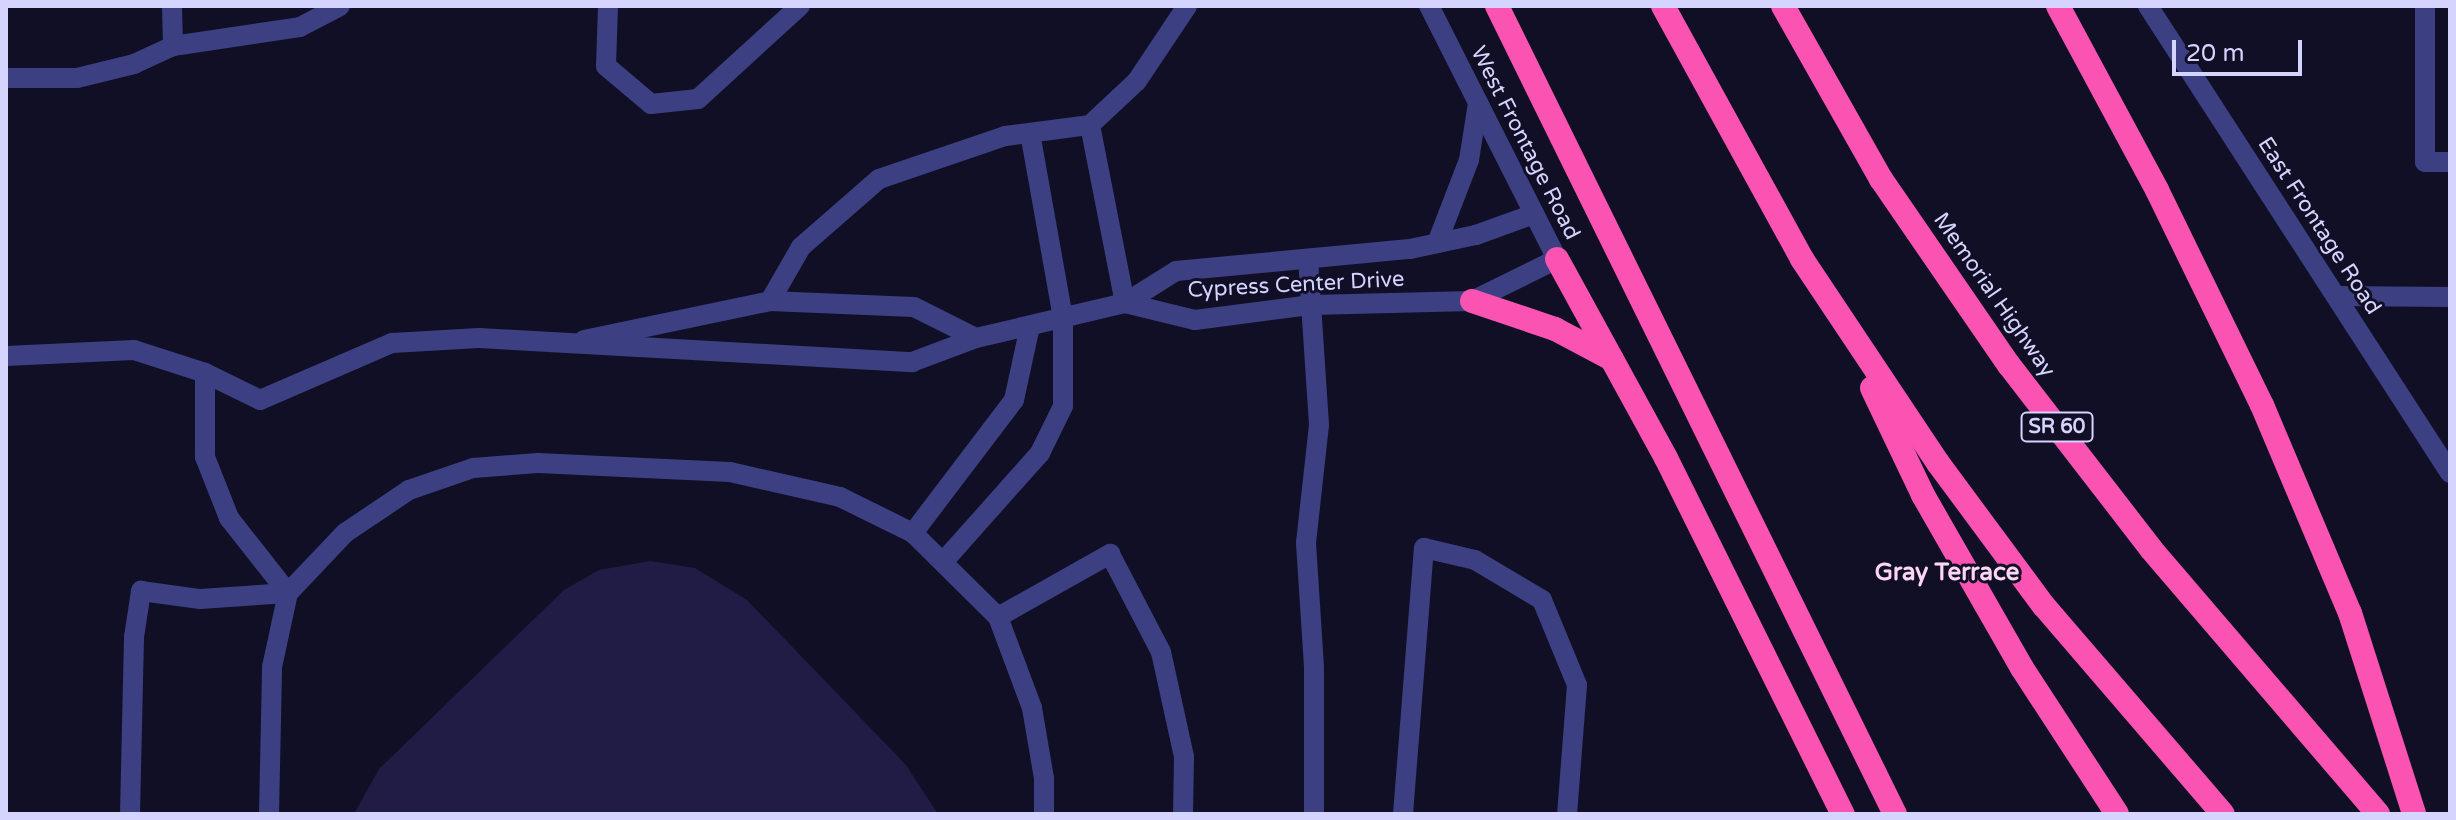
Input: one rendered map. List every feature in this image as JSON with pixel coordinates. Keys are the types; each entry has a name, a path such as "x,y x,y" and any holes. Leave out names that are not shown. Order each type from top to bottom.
{"highway":[{"path":"1497,6 1895,814"},
{"path":"1663,6 1839,317 1923,495 2022,668 2117,814"},
{"name":"Memorial Highway","path":"1783,6 1881,179 2009,365 2151,549 2378,814"},
{"path":"2058,6 2157,190 2304,502 2380,699 2414,814"},
{"path":"1557,259 1612,359 1843,814"},
{"path":"1472,301 1555,329 1612,359"},
{"path":"1839,317 2044,606 2223,814"}],"street":[{"path":"172,6 173,46"},
{"path":"6,78 77,78 134,64 173,46 300,27 340,6"},
{"path":"608,6 606,66 651,104 698,99 800,6"},
{"path":"770,301 801,247 879,179 938,156 1030,133 1090,125 1137,81 1187,6"},
{"name":"West Frontage Road","path":"1429,6 1557,259"},
{"name":"East Frontage Road","path":"2148,6 2450,473"},
{"path":"2425,6 2425,162 2450,162"},
{"path":"1437,243 1469,160 1478,103"},
{"path":"1090,125 1125,303"},
{"path":"943,562 1040,453 1063,406 1063,318 1030,133"},
{"name":"Cypress Center Drive","path":"6,356 134,350 205,373 260,400 392,343 479,338 553,346 912,362 976,338 1125,303 1176,271 1437,243 1534,214"},
{"path":"1308,259 1319,425 1306,543 1314,668 1314,814"},
{"name":"Cypress Center Drive","path":"1125,303 1195,320 1311,305 1472,301 1557,259"},
{"path":"2336,296 2450,297"},
{"name":"Cypress Center Drive","path":"553,346 770,301 914,307 976,338"},
{"path":"913,533 1014,400 1030,326"},
{"path":"205,373 205,457 229,518 288,593"},
{"path":"269,814 272,667 288,593 345,533 409,490 473,468 538,463 730,472 840,497 913,533 998,617 1032,708 1044,778 1044,814"},
{"path":"1403,814 1424,548 1475,560 1542,600 1577,685 1567,814"},
{"path":"998,617 1110,554 1161,652 1184,757 1183,814"},
{"path":"130,814 134,637 141,591 200,599 288,593"}],"building":[{"path":"650,561 695,568 747,600 906,765 938,814 354,814 379,769 564,590 599,570"}],"district":[{"name":"Gray Terrace","path":"1947,573"}]}
